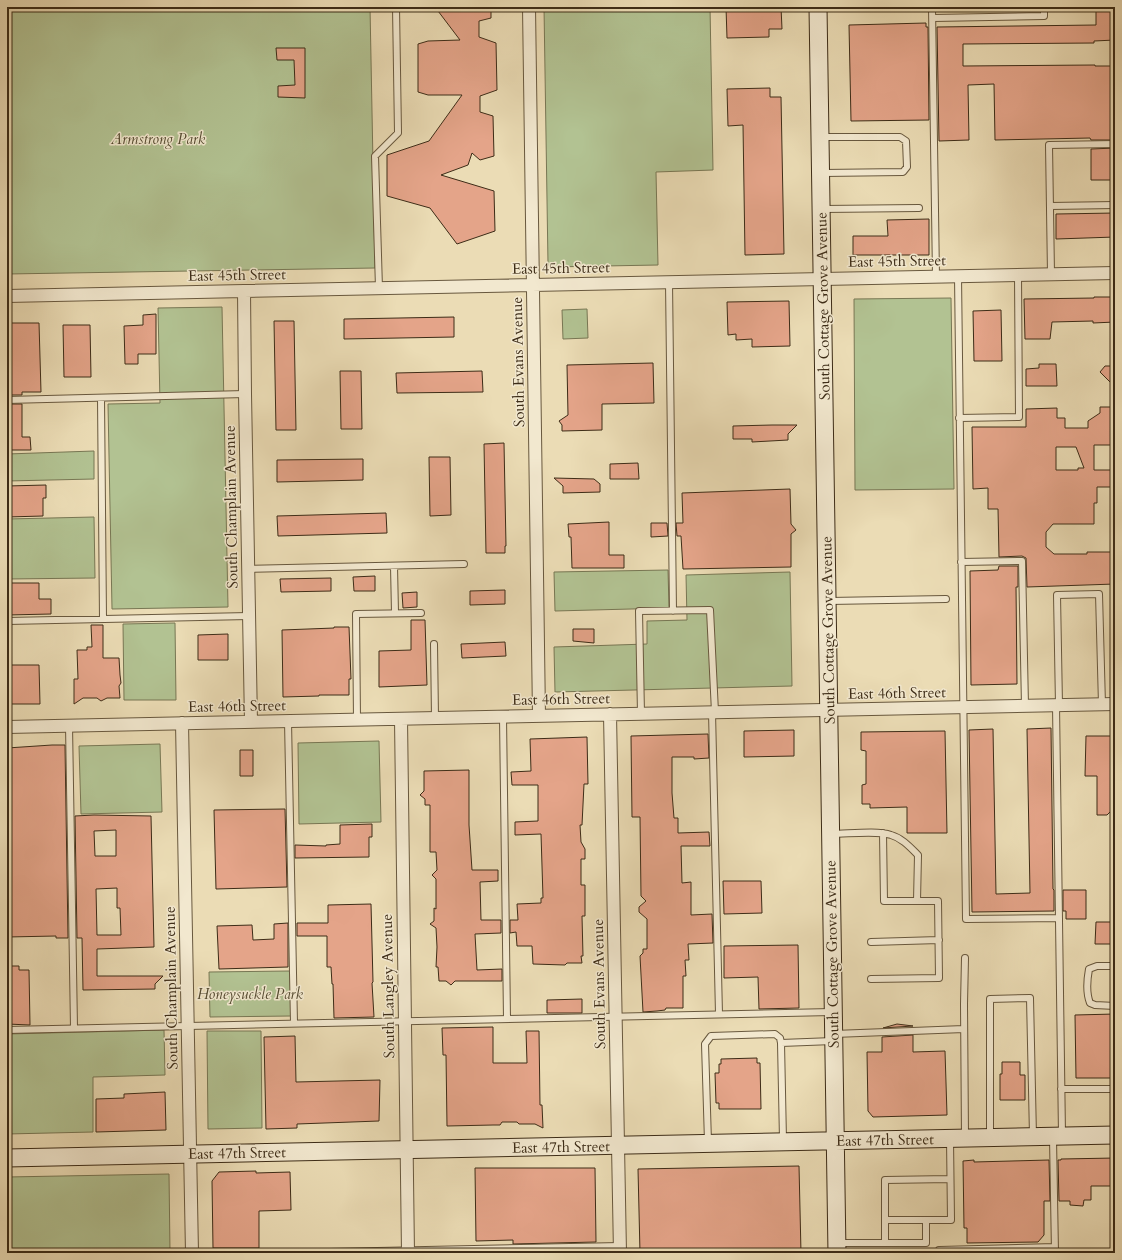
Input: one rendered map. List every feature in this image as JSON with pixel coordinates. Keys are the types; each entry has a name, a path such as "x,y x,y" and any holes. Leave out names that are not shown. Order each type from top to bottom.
{"main road":[{"name":"South Cottage Grove Avenue","path":"818,7 837,1248"},
{"name":"East 47th Street","path":"7,1158 1115,1135"}],"street":[{"name":"South Evans Avenue","path":"529,7 539,716"},
{"name":"East 45th Street","path":"7,296 1115,273"},
{"name":"South Champlain Avenue","path":"244,291 244,394 251,722"},
{"name":"East 46th Street","path":"7,727 1115,704"},
{"name":"South Evans Avenue","path":"610,714 620,1249"},
{"name":"South Langley Avenue","path":"401,719 408,1252"},
{"name":"South Champlain Avenue","path":"182,723 192,1253"}],"lane":[{"path":"379,288 375,156 398,133 396,7"},
{"path":"932,7 936,277"},
{"path":"932,18 1044,16 1044,7"},
{"path":"820,137 900,137 906,141 907,167 903,172 821,173"},
{"path":"1051,274 1049,145 1115,144"},
{"path":"1050,206 1115,205"},
{"path":"821,209 919,208"},
{"path":"959,418 1018,417 1018,275"},
{"path":"958,276 966,919 1059,918"},
{"path":"669,282 674,611"},
{"path":"7,400 244,394"},
{"path":"101,398 103,619"},
{"path":"961,562 1022,561 1025,706"},
{"path":"248,569 464,564"},
{"path":"394,566 395,614"},
{"path":"939,1253 938,1250 1055,1250 1057,1137 1061,1089 1057,595 1099,594 1102,704"},
{"path":"827,601 946,599"},
{"path":"641,714 640,611 710,610 719,1014"},
{"path":"357,720 356,614 422,613"},
{"path":"7,621 249,616"},
{"path":"434,644 436,718"},
{"path":"503,717 507,1019"},
{"path":"288,721 294,1023"},
{"path":"69,725 74,1028"},
{"path":"831,834 883,833 892,835 906,843 918,855 917,901"},
{"path":"871,979 939,978 938,901 884,901 883,833"},
{"path":"871,942 939,940"},
{"path":"885,1220 951,1220 950,1179 957,1139 964,1029 965,958"},
{"path":"1115,966 1097,966 1090,969 1088,975 1088,996 1090,1003 1095,1005 1115,1006"},
{"path":"990,1138 990,999 1030,998 1033,1137"},
{"path":"7,1030 833,1012"},
{"path":"781,1043 964,1029"},
{"path":"708,1144 705,1044 707,1040 711,1036 774,1034 780,1038 781,1043 784,1142"},
{"path":"1061,1089 1115,1088"},
{"path":"886,1243 885,1180 950,1179"},
{"path":"837,1248 886,1243 926,1243 926,1220"},
{"path":"281,1253 620,1249"}],"green space":[{"name":"Armstrong Park","path":"7,7 370,7 375,268 7,274"},
{"path":"544,7 710,7 713,170 656,172 658,265 550,267 548,264"},
{"path":"951,298 954,489 855,490 854,299"},
{"path":"222,307 228,607 112,609 108,404 160,403 158,308"},
{"path":"587,309 588,338 563,339 562,310"},
{"path":"94,451 94,479 7,481 7,454"},
{"path":"94,517 95,578 7,579 7,519"},
{"path":"668,570 669,608 555,611 554,572"},
{"path":"790,572 792,686 555,692 554,647 647,644 647,621 687,620 686,575"},
{"path":"175,623 176,700 124,700 123,624"},
{"path":"379,741 381,822 299,824 298,743"},
{"path":"160,744 162,812 81,814 79,746"},
{"name":"Honeysuckle Park","path":"290,971 291,1016 210,1017 209,972"},
{"path":"164,1030 165,1075 93,1077 93,1132 7,1134 7,1034"},
{"path":"207,1031 261,1031 262,1128 208,1129"},
{"path":"169,1174 170,1252 7,1253 7,1177"}],"building":[{"path":"435,7 491,7 491,18 479,21 479,37 496,43 497,90 480,96 480,112 493,116 494,156 480,160 472,153 468,165 441,175 494,191 495,231 457,244 430,208 387,196 387,155 429,141 462,95 428,95 418,92 418,44 428,41 460,40"},
{"path":"726,7 781,7 782,29 769,29 769,37 727,38"},
{"path":"1096,7 1115,7 1115,40 1094,41 1094,43 963,44 963,66 1115,66 1115,140 1091,140 1090,138 995,140 994,84 968,85 969,140 939,141 937,27 1096,25"},
{"path":"926,23 926,27 928,27 929,120 851,121 849,25"},
{"path":"276,48 305,48 305,98 278,97 278,86 295,85 294,60 277,60"},
{"path":"770,88 770,97 781,97 784,254 745,255 743,125 728,126 727,89"},
{"path":"1115,148 1115,180 1091,180 1091,149"},
{"path":"1115,213 1115,237 1056,239 1056,214"},
{"path":"929,219 929,255 853,255 853,236 888,236 887,220"},
{"path":"1115,297 1115,322 1052,322 1050,339 1025,339 1024,299"},
{"path":"789,301 790,346 752,347 752,339 736,340 736,334 728,335 727,302"},
{"path":"1001,310 1002,361 974,361 973,311"},
{"path":"156,314 156,354 138,354 138,364 125,364 124,326 143,325 143,315"},
{"path":"454,317 454,337 344,339 344,319"},
{"path":"274,321 294,321 296,430 276,430"},
{"path":"10,323 39,323 41,392 22,392 22,395 10,395"},
{"path":"63,325 90,325 91,377 64,377"},
{"path":"653,363 654,403 602,404 602,430 562,431 562,425 559,421 568,415 567,365"},
{"path":"1039,364 1056,364 1057,386 1026,386 1026,369 1039,368"},
{"path":"1105,366 1115,366 1115,387 1100,372"},
{"path":"340,371 361,371 362,429 341,429"},
{"path":"482,371 483,392 397,393 396,373"},
{"path":"22,404 22,437 30,437 31,450 7,450 7,405"},
{"path":"1100,407 1115,407 1115,445 1094,445 1094,470 1115,470 1115,487 1097,487 1097,503 1094,503 1094,524 1053,524 1046,532 1046,547 1054,554 1115,552 1115,584 1027,587 1026,558 1022,556 999,557 998,509 988,509 988,488 973,489 972,427 1026,427 1026,409 1057,408 1057,418 1065,418 1065,428 1088,428 1088,421 1100,413","holes":["1056,447 1076,447 1084,468 1078,468 1078,470 1056,470"]},
{"path":"797,425 788,434 788,440 752,442 752,439 733,439 733,426"},
{"path":"504,443 505,553 486,553 484,444"},
{"path":"429,457 450,457 451,515 430,516"},
{"path":"363,459 363,480 277,482 277,460"},
{"path":"638,463 639,479 610,479 610,464"},
{"path":"554,478 594,479 600,484 600,492 563,493 563,486"},
{"path":"46,485 46,498 43,498 43,516 7,517 7,486"},
{"path":"790,489 791,524 796,530 791,534 791,567 683,569 681,536 677,536 676,523 683,523 682,493"},
{"path":"386,513 387,533 278,536 277,516"},
{"path":"609,522 609,555 624,555 624,568 572,568 571,537 569,537 568,524"},
{"path":"651,523 667,523 668,536 651,537"},
{"path":"999,566 1018,566 1018,587 1016,587 1017,684 971,685 970,571 998,570"},
{"path":"375,576 375,591 354,591 353,577"},
{"path":"331,578 331,591 281,592 280,579"},
{"path":"7,583 39,583 39,599 51,599 51,614 7,615"},
{"path":"505,590 505,604 470,605 470,591"},
{"path":"417,592 417,607 403,608 402,593"},
{"path":"411,620 425,620 427,685 379,687 379,651 411,650"},
{"path":"91,625 103,625 103,658 119,658 121,683 119,686 120,698 107,698 101,701 97,698 83,698 74,704 74,679 78,679 77,650 87,650 87,647 92,647"},
{"path":"349,627 351,679 349,679 349,695 283,697 282,630"},
{"path":"573,629 594,629 594,643 573,641"},
{"path":"228,634 228,660 198,660 198,635"},
{"path":"505,642 506,656 462,658 461,644"},
{"path":"7,665 39,665 40,704 7,704"},
{"path":"1051,728 1054,911 972,912 969,730 993,729 996,894 1030,893 1027,729"},
{"path":"794,730 794,756 744,757 744,731"},
{"path":"945,731 947,833 907,833 907,807 870,808 870,804 862,804 862,785 866,784 866,751 861,750 861,732"},
{"path":"708,734 709,758 694,759 694,757 672,757 672,793 674,818 678,818 678,833 709,832 710,846 681,846 682,883 691,882 691,915 712,914 713,943 688,944 689,960 685,960 686,976 683,976 683,1008 666,1008 665,1010 643,1012 640,956 643,953 643,949 647,949 647,919 639,912 639,907 646,901 641,896 640,817 632,817 631,736"},
{"path":"1086,736 1115,736 1115,811 1111,811 1107,815 1097,815 1097,776 1085,776"},
{"path":"587,737 588,784 584,784 582,825 580,825 581,842 585,849 585,859 581,859 581,885 585,885 585,916 582,916 582,963 567,963 565,965 533,964 532,946 517,946 516,932 510,933 510,920 518,920 517,904 541,903 541,898 543,898 541,834 515,835 515,822 538,821 538,785 512,785 511,772 531,771 530,739"},
{"path":"65,745 68,938 56,938 56,936 7,937 7,748"},
{"path":"240,750 253,750 253,776 240,776"},
{"path":"469,770 469,825 472,870 498,870 498,881 480,882 481,920 501,920 501,933 475,934 477,970 502,969 502,981 455,981 451,985 446,981 439,981 438,967 436,967 436,928 430,924 434,921 434,908 436,909 436,879 432,875 437,870 436,852 430,852 430,805 425,805 425,799 420,795 424,791 424,771"},
{"path":"285,809 287,887 216,889 214,810"},
{"path":"75,816 151,816 154,947 97,949 97,976 163,976 155,984 155,989 83,990 82,938 77,938","holes":["116,830 116,856 95,856 94,831","117,888 117,908 120,908 121,935 97,935 96,889"]},
{"path":"372,824 372,837 369,837 369,857 295,858 295,845 326,846 340,844 340,825"},
{"path":"723,881 761,881 762,913 724,914"},
{"path":"1063,890 1086,890 1086,919 1066,919 1066,911 1063,911"},
{"path":"371,904 374,1017 334,1018 331,967 327,967 327,936 297,936 297,923 328,923 328,905"},
{"path":"1096,922 1115,922 1115,944 1095,944"},
{"path":"288,923 288,967 219,969 217,926 252,925 253,940 274,939 274,924"},
{"path":"798,945 799,1008 759,1009 758,977 724,978 724,946"},
{"path":"7,966 19,966 19,970 29,970 30,1025 7,1024"},
{"path":"582,999 582,1013 547,1013 547,1000"},
{"path":"1115,1014 1115,1078 1076,1078 1075,1015"},
{"path":"897,1024 913,1026 883,1028"},
{"path":"493,1027 493,1063 527,1063 526,1031 539,1031 540,1105 542,1105 543,1128 535,1124 519,1124 517,1122 502,1122 500,1125 447,1126 446,1055 443,1055 442,1028"},
{"path":"913,1035 913,1052 945,1051 947,1115 873,1117 868,1111 867,1052 882,1052 882,1037"},
{"path":"295,1036 296,1082 380,1080 379,1121 297,1124 297,1128 266,1129 264,1037"},
{"path":"757,1058 757,1063 760,1063 761,1109 719,1109 719,1103 716,1103 715,1073 719,1073 719,1064 721,1064 721,1059"},
{"path":"1002,1062 1020,1062 1020,1075 1025,1075 1025,1100 1000,1100 1000,1074 1002,1074"},
{"path":"165,1092 166,1130 96,1132 96,1099 124,1098 124,1094"},
{"path":"1115,1158 1115,1186 1091,1186 1091,1200 1084,1200 1083,1206 1070,1205 1070,1201 1059,1201 1058,1160"},
{"path":"974,1160 974,1162 1049,1160 1050,1201 1044,1201 1044,1235 1038,1242 967,1243 967,1228 964,1228 963,1161"},
{"path":"799,1166 801,1253 640,1253 638,1169"},
{"path":"475,1168 595,1168 596,1242 513,1244 513,1240 476,1241"},
{"path":"256,1171 256,1173 290,1172 291,1210 259,1211 259,1248 213,1248 212,1181 219,1172"}]}
